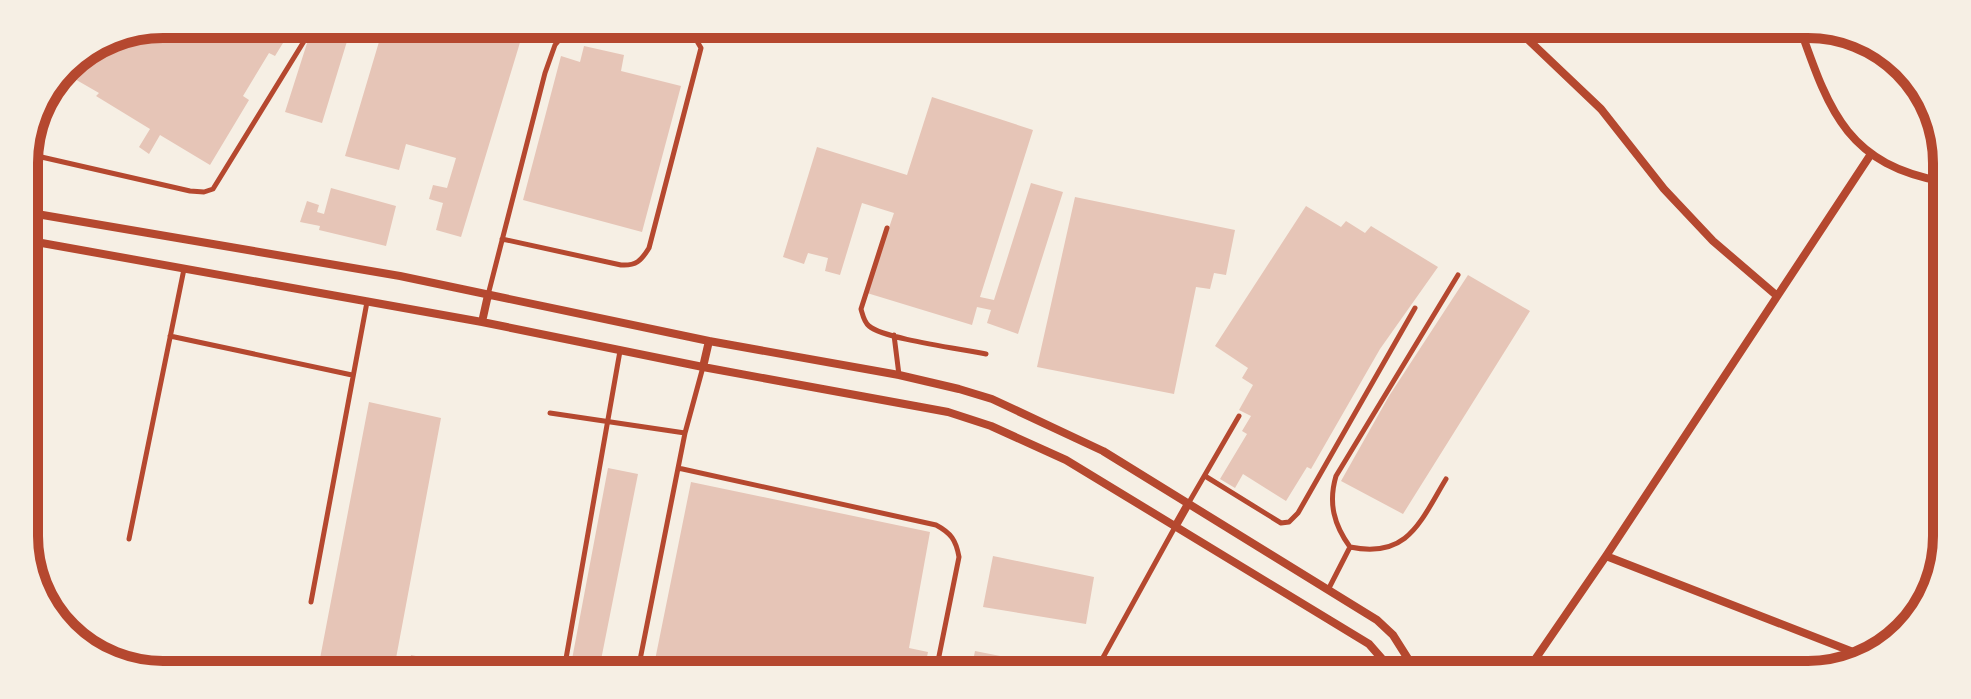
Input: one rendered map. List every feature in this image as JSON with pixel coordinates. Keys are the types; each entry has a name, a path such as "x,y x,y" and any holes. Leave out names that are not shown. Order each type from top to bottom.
{"street":[{"path":"1526,38 1601,109 1628,147 1713,241 1776,295"},
{"path":"1803,38 1822,90 1840,125 1871,154 1894,168 1933,179"},
{"path":"1534,661 1871,154"},
{"path":"38,212 400,276 709,341 899,375 992,399 1103,451 1387,627 1410,661"},
{"path":"38,242 482,322 948,412 991,426 1066,460 1369,644 1383,661"},
{"path":"482,322 488,295"},
{"path":"703,367 709,341"},
{"path":"1175,527 1188,504"},
{"path":"1606,556 1853,652"}],"lane":[{"path":"38,156 190,191 213,189 306,38"},
{"path":"488,295 550,57 560,38"},
{"path":"502,239 621,265 632,266 642,260 649,248 701,48 695,38"},
{"path":"39,148 43,128"},
{"path":"887,228 861,309 863,319 871,328 894,335 986,354"},
{"path":"129,539 184,269"},
{"path":"1446,479 1403,542 1373,552 1350,547 1338,530 1331,492 1336,476 1458,275"},
{"path":"311,602 367,302"},
{"path":"1205,476 1281,523 1289,522 1298,513 1415,308"},
{"path":"894,335 899,375"},
{"path":"170,336 352,375"},
{"path":"566,661 620,351"},
{"path":"640,661 685,433 703,367"},
{"path":"550,413 685,433"},
{"path":"1188,504 1239,416"},
{"path":"678,468 936,525 949,532 956,543 959,557 938,661"},
{"path":"1101,661 1175,527"},
{"path":"1327,591 1350,547"}],"building":[{"path":"286,38 275,56 269,53 243,96 249,100 210,165 160,135 149,154 139,147 150,129 73,78 93,59 115,47 138,40"},
{"path":"309,38 348,38 322,123 285,112"},
{"path":"380,38 521,38 461,237 436,230 443,203 429,199 433,185 447,188 456,158 406,144 399,170 345,156"},
{"path":"584,46 624,55 621,71 681,86 642,232 523,200 561,56 580,62"},
{"path":"932,97 1033,130 980,297 994,300 1031,183 1063,192 1018,334 987,323 991,310 977,307 972,325 867,293 894,213 862,203 840,275 825,271 828,258 808,253 804,264 783,257 817,147 907,175"},
{"path":"331,188 396,206 386,246 319,230 320,226 300,222 307,201 319,205 317,212 324,214"},
{"path":"1075,197 1235,230 1226,275 1214,273 1210,289 1196,287 1174,394 1037,367"},
{"path":"1306,206 1341,227 1346,221 1365,233 1371,226 1438,267 1380,349 1311,469 1307,467 1286,501 1243,474 1235,488 1220,479 1247,434 1242,431 1251,416 1239,410 1253,385 1242,378 1248,368 1215,346"},
{"path":"1468,275 1530,311 1403,514 1341,481 1389,396"},
{"path":"369,402 441,418 395,661 320,661"},
{"path":"608,468 638,474 601,661 572,661"},
{"path":"691,482 930,532 909,648 928,652 926,661 655,661"},
{"path":"993,556 1094,577 1086,624 983,607"},
{"path":"975,651 1026,661 973,661"},
{"path":"411,655 440,661 410,661"}]}
